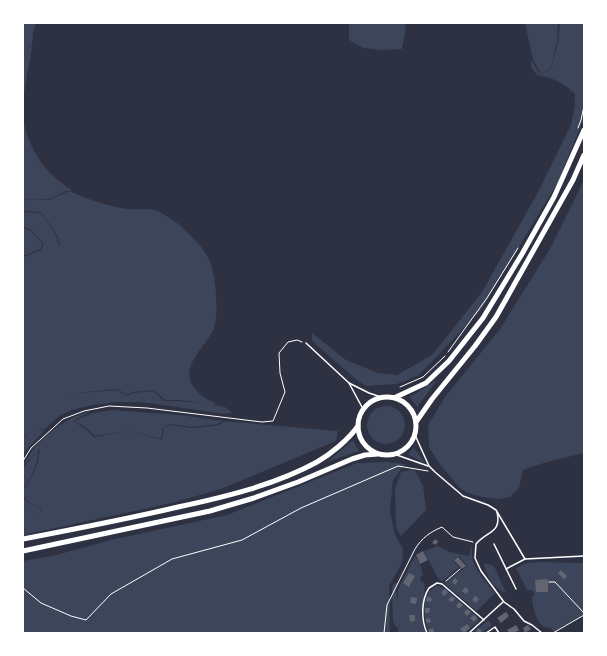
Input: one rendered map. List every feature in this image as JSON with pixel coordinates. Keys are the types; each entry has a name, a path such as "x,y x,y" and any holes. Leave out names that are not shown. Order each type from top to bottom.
{"main road":[{"path":"378,454 370,450 363,443 359,435 359,417 363,409 368,403 381,397 396,397 426,383 449,361 483,318 522,254 554,197 584,130"},
{"path":"416,422 432,399 475,346 496,317 570,187 584,155"},
{"path":"23,551 210,511 298,482 352,459 378,454 394,454 407,447 415,435 416,422 410,407 404,401 396,397"},
{"path":"23,539 207,500 288,476 318,462 350,438 358,426"},
{"path":"71,530 73,541"}],"lane":[{"path":"306,343 349,383 381,397"},
{"path":"349,383 363,409"},
{"path":"415,435 429,466 435,472 463,496 488,505 496,510 525,559"},
{"path":"394,454 429,466"},
{"path":"496,510 499,523 497,528 477,542 475,548 475,558 482,571 504,602 524,621 542,633"},
{"path":"494,544 516,589"},
{"path":"506,569 525,559 584,556"},
{"path":"427,633 423,618 426,591 434,584 442,584 484,620"},
{"path":"469,633 504,602"},
{"path":"486,633 495,627 499,633"}],"path":[{"path":"576,134 584,106"},
{"path":"400,387 423,377 446,355 487,298 519,246"},
{"path":"23,461 31,448 63,419 84,411 109,406 147,408 262,422 273,421 285,392 280,373 279,353 288,342 297,340 306,343"},
{"path":"23,588 41,603 71,616 86,620 111,594 172,559 242,540 301,508 398,466 435,472"},
{"path":"384,633 387,605 414,549 430,532 442,527 453,537 477,542"},
{"path":"442,584 460,569"},
{"path":"549,582 555,582 584,614 553,633"}],"shaded area":[{"path":"23,23 36,23 33,33 32,46 28,49 32,47 23,99"},
{"path":"349,23 405,23 406,29 402,49 382,50 364,48 349,40"},
{"path":"525,23 558,23 557,43 551,68 541,74 533,60"},
{"path":"560,23 584,23 584,118 558,182 481,310 419,375 397,384 366,386 358,381 312,341 312,333 346,360 378,373 397,375 432,355 482,292 537,194 571,125 575,106 575,94 558,81 537,75 531,67 531,60 540,74 551,69 558,43"},
{"path":"23,119 27,134 41,162 53,176 73,191 64,192 49,199 23,200"},
{"path":"584,180 584,453 547,462 523,470 519,488 510,497 498,499 468,493 460,488 438,462 429,447 428,425 445,397 500,329 551,247"},
{"path":"69,191 112,206 127,209 153,210 166,215 182,227 197,243 207,256 211,266 216,294 216,322 210,335 191,365 189,373 191,382 196,390 205,398 216,403 214,405 180,400 165,400 154,390 132,392 127,395 117,389 68,394 117,390 127,396 132,393 154,391 164,401 180,401 225,407 233,413 225,414 142,402 117,402 92,405 72,410 59,416 44,430 37,429 44,431 23,454 23,438 28,434 23,437 23,257 42,250 43,243 31,230 23,227 23,212 41,213 56,235 60,246 57,235 41,212 23,211 23,201 30,199 49,200"},
{"path":"23,228 31,231 42,243 41,249 23,256"},
{"path":"438,379 417,407 410,397"},
{"path":"382,406 390,406 397,409 402,414 405,425 402,436 397,441 390,444 382,444 375,441 370,436 367,429 367,421 370,414 375,409"},
{"path":"112,410 180,415 223,421 218,424 193,427 171,424 163,428 161,439 130,431 95,436 87,428 74,421 93,413"},
{"path":"92,411 73,421 86,429 94,437 130,431 162,440 164,428 171,425 193,428 219,425 224,421 338,431 336,441 221,489 172,503 23,535 23,531 26,529 23,530 23,497 31,504 24,497 23,489 35,470 39,449 23,466 35,447 47,435 61,424 84,413"},
{"path":"353,440 359,451 327,462"},
{"path":"414,448 426,464 408,454"},
{"path":"38,450 34,470 23,488 23,468"},
{"path":"387,462 405,464 393,480 390,511 395,535 403,549 402,563 389,586 390,633 23,633 23,561 56,555 115,539 227,515 357,463"},
{"path":"414,469 423,486 426,510 401,536 396,527 395,489 401,472"},
{"path":"438,546 449,552 469,556 472,546 475,566 495,593 478,610 475,610 444,583 467,566 459,556 453,560 459,567 442,582 438,578 424,551"},
{"path":"415,556 421,567 423,576 420,577 422,583 424,582 425,587 421,615 425,633 398,633 398,628 395,626 393,621 392,588 394,583 398,583 396,589 398,602 398,589"},
{"path":"527,563 584,563 584,614 553,632 552,628 544,627 538,620 532,600 532,597 535,595 532,590 528,590 526,588 516,568"},
{"path":"484,564 494,566 506,593 494,585 486,573"},
{"path":"438,586 444,588 478,617 479,621 465,633 429,633 424,606 425,599 432,589"},
{"path":"488,620 492,625 481,633 473,633"}],"building":[{"path":"435,539 438,541 436,545 432,543"},
{"path":"423,551 428,560 420,564 416,555"},
{"path":"458,557 466,566 462,569 454,560"},
{"path":"561,570 567,576 564,580 558,573"},
{"path":"409,573 415,576 409,587 403,583"},
{"path":"455,578 458,581 455,585 452,582"},
{"path":"548,579 548,592 536,592 535,580"},
{"path":"465,587 469,590 466,594 462,591"},
{"path":"445,589 448,592 444,596 441,593"},
{"path":"452,596 455,599 452,602 448,600"},
{"path":"475,596 479,599 476,603 472,600"},
{"path":"411,597 417,598 416,604 410,603"},
{"path":"427,597 432,598 431,602 426,601"},
{"path":"459,602 463,605 459,609 456,606"},
{"path":"425,608 430,608 429,613 425,613"},
{"path":"467,609 471,612 467,616 464,613"},
{"path":"506,612 509,616 501,623 497,618"},
{"path":"409,615 415,615 415,621 410,622"},
{"path":"474,615 477,618 474,622 470,618"},
{"path":"430,618 431,622 427,623 425,619"},
{"path":"467,624 470,628 464,633 460,629"},
{"path":"516,625 519,630 514,633 509,633 507,630"},
{"path":"528,625 531,629 525,633 523,628"},
{"path":"433,628 434,632 430,633 428,630"},
{"path":"479,628 482,631 478,633 476,630"}]}
